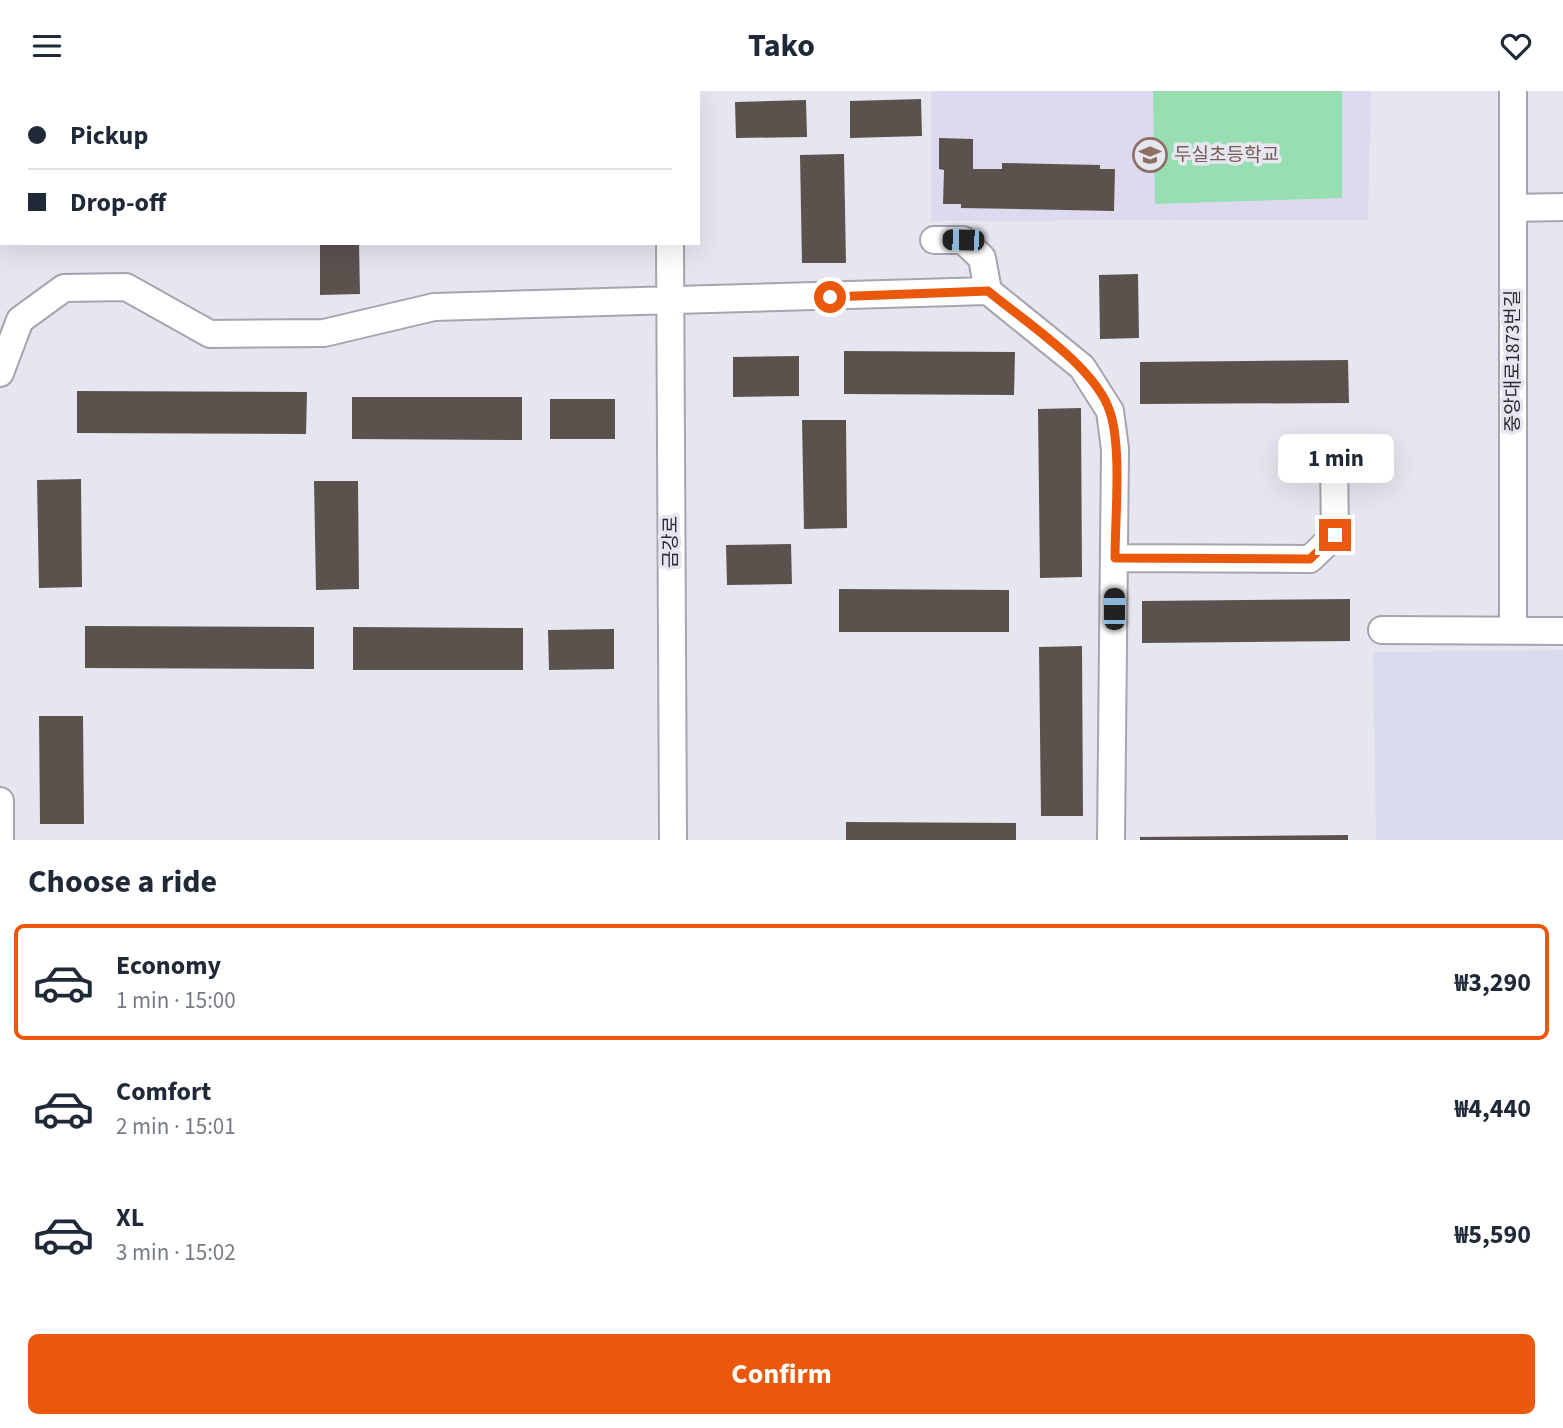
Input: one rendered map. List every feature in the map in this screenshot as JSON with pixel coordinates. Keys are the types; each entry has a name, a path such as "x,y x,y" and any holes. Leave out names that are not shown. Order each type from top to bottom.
{"street":[{"name":"중앙대로1873번길","path":"1513,91 1513,631"},
{"path":"1513,208 1563,207"},
{"path":"934,240 963,240 982,258 988,291 1082,367 1110,411 1115,449 1111,840"},
{"name":"금강로","path":"670,245 673,840"},
{"path":"0,373 20,320 64,288 126,288 210,334 324,333 434,307 988,291"},
{"path":"1115,558 1310,559 1335,535 1334,460"},
{"path":"1382,630 1563,631"},
{"path":"0,801 0,840"}],"shaded area":[{"name":"두실초등학교","path":"931,91 1371,91 1368,220 931,221"},
{"path":"1563,650 1563,840 1376,840 1373,652"}],"green space":[{"path":"1153,91 1342,91 1342,198 1155,204"}],"building":[{"path":"921,99 922,136 850,138 850,101"},
{"path":"806,100 807,137 736,138 735,102"},
{"path":"939,138 973,139 973,169 1002,169 1002,163 1100,165 1100,169 1115,169 1114,211 961,208 961,204 943,204 944,170 939,169"},
{"path":"844,154 846,263 802,263 800,155"},
{"path":"320,245 359,245 360,294 320,295"},
{"path":"1138,274 1139,338 1100,339 1099,275"},
{"path":"844,351 1015,352 1014,395 844,394"},
{"path":"799,356 799,396 733,397 733,357"},
{"path":"1348,360 1349,403 1140,404 1140,362"},
{"path":"77,391 307,392 306,434 77,433"},
{"path":"352,397 522,397 522,440 352,439"},
{"path":"550,399 615,399 615,439 550,439"},
{"path":"1081,408 1082,577 1040,578 1038,409"},
{"path":"802,420 846,420 847,528 804,529"},
{"path":"81,479 82,587 39,588 37,480"},
{"path":"314,481 358,481 359,589 316,590"},
{"path":"791,544 792,584 727,585 726,545"},
{"path":"839,589 1009,590 1009,632 839,632"},
{"path":"1350,599 1350,641 1142,643 1142,601"},
{"path":"85,626 314,627 314,669 85,668"},
{"path":"353,627 523,628 523,670 353,670"},
{"path":"614,629 614,669 549,670 548,630"},
{"path":"1082,646 1083,816 1041,816 1039,647"},
{"path":"39,716 83,716 84,824 40,824"},
{"path":"846,822 1016,823 1016,840 846,840"},
{"path":"1348,835 1348,840 1140,840 1140,837"}],"place":[{"name":"두실초등학교","path":"1150,155"}],"route":[{"path":"830,297 988,291 1082,367 1110,411 1115,449 1115,558 1310,559 1335,535"}]}
